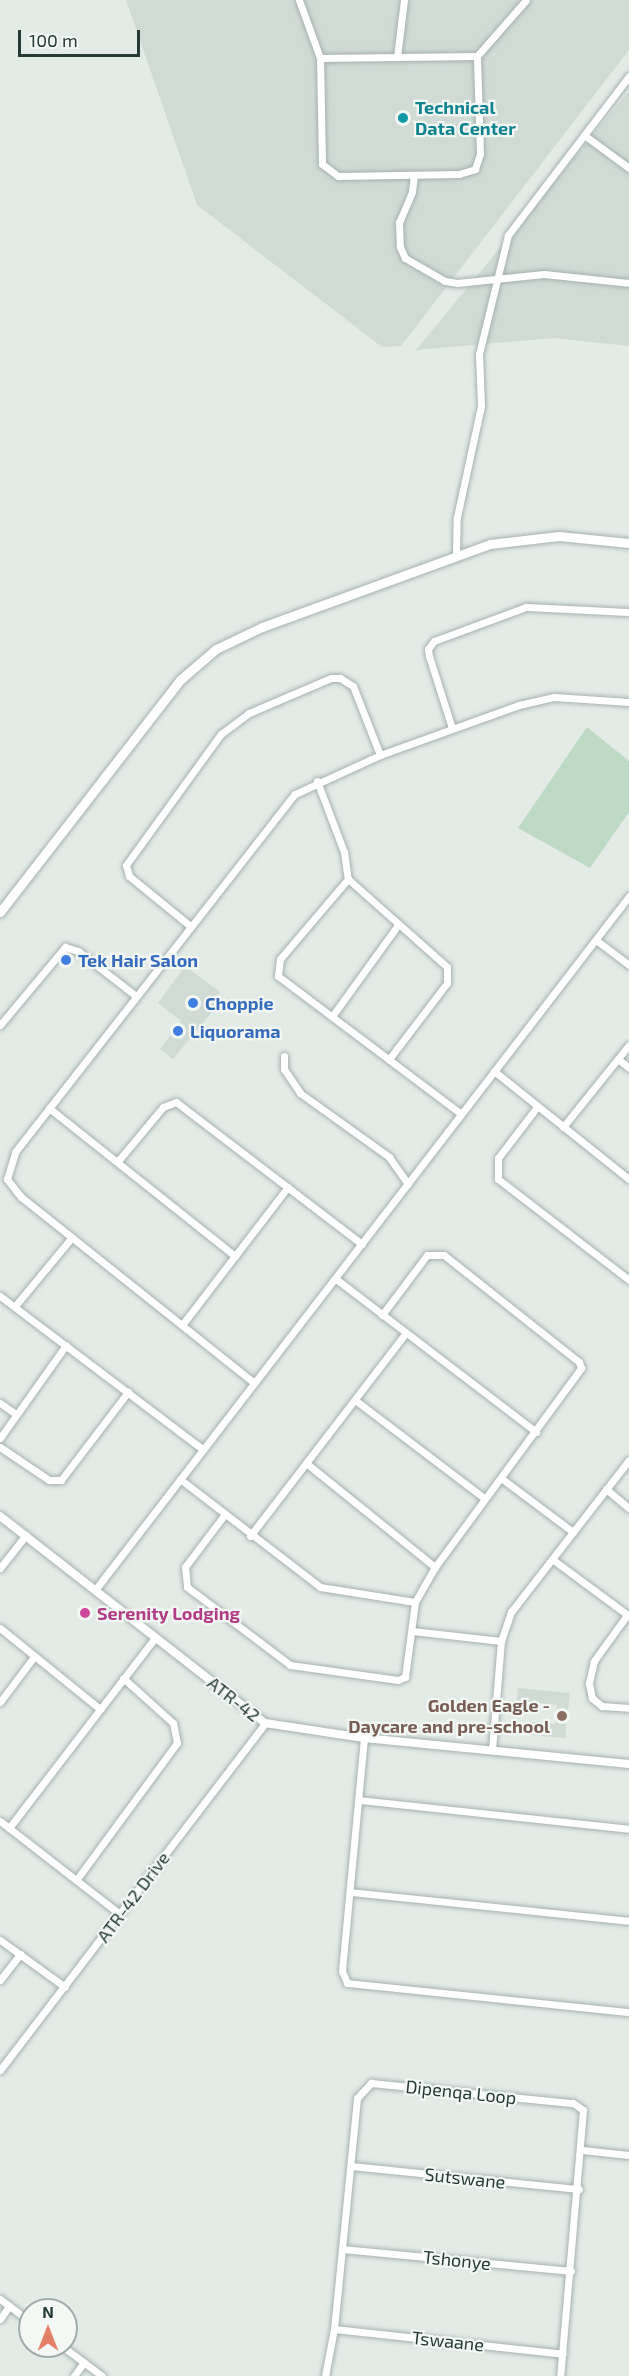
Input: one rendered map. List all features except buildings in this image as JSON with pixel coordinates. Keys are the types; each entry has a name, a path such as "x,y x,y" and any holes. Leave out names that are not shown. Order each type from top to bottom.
{"main road":[{"path":"0,912 195,665 216,649 262,627 456,556 525,537 559,536 629,543"}],"street":[{"path":"299,0 320,58 321,157 326,169 338,176 469,173 479,163 477,56 526,0"},
{"path":"397,57 404,0"},
{"path":"320,58 477,56"},
{"path":"456,556 457,517 481,406 479,354 508,235 629,76"},
{"path":"584,135 629,168"},
{"path":"414,175 412,192 399,222 400,247 405,258 451,283 544,274 629,283"},
{"path":"452,728 429,656 428,649 434,641 526,607 629,612"},
{"path":"189,925 129,876 126,865 221,734 249,713 331,678 340,678 353,686 380,755"},
{"path":"253,1382 21,1197 4,1178 15,1152 284,803 317,781 380,755 452,728 554,697 629,702"},
{"path":"317,781 344,852 348,879 398,925 445,963 448,978 389,1059"},
{"path":"348,879 280,959 276,971 284,982 333,1015 461,1114"},
{"path":"95,1590 629,896"},
{"path":"333,1015 398,925"},
{"path":"596,940 629,965"},
{"path":"0,1025 65,947 78,951 136,996"},
{"path":"563,1126 629,1045"},
{"path":"284,1056 284,1069 300,1093 389,1157 408,1184"},
{"path":"618,1059 629,1068"},
{"path":"494,1071 629,1179"},
{"path":"118,1161 163,1107 176,1102 362,1244"},
{"path":"537,1107 498,1158 498,1179 629,1280"},
{"path":"50,1108 235,1256"},
{"path":"182,1325 288,1187"},
{"path":"15,1306 72,1237"},
{"path":"225,1514 185,1567 184,1582 283,1661 303,1668 398,1680 409,1669 415,1602 435,1567 484,1498 580,1374 580,1364 444,1255 427,1255 382,1315"},
{"path":"336,1279 536,1432"},
{"path":"0,1296 202,1449"},
{"path":"250,1536 405,1334"},
{"path":"0,1437 66,1345"},
{"path":"0,1447 49,1480 61,1480 128,1392"},
{"path":"355,1400 484,1498"},
{"path":"0,1402 16,1414"},
{"path":"492,1750 501,1641 511,1612 629,1460"},
{"path":"306,1463 435,1567"},
{"path":"501,1478 573,1532"},
{"path":"180,1479 250,1536 320,1587 415,1602"},
{"path":"606,1489 629,1508"},
{"name":"ATR-42","path":"0,1516 265,1723 364,1738 629,1764"},
{"path":"0,1568 26,1535"},
{"path":"552,1559 628,1615 594,1661 589,1683 592,1698 602,1706 629,1708"},
{"path":"0,1628 33,1658 100,1709"},
{"path":"412,1631 501,1641"},
{"path":"9,1828 155,1638"},
{"path":"0,1702 33,1658"},
{"path":"77,1880 177,1743 173,1723 123,1678"},
{"name":"ATR-42 Drive","path":"0,2070 265,1723"},
{"path":"364,1738 342,1971 347,1983 629,2012"},
{"path":"359,1800 629,1829"},
{"path":"0,1821 120,1914"},
{"path":"350,1892 629,1921"},
{"path":"0,1940 65,1987"},
{"path":"0,1980 20,1954"},
{"name":"Dipenqa Loop","path":"325,2376 334,2329 357,2098 371,2083 573,2103 585,2115 560,2376"},
{"path":"582,2150 629,2154"},
{"name":"Sutswane","path":"351,2166 579,2189"},
{"name":"Tshonye","path":"343,2249 571,2271"},
{"path":"0,2300 18,2313"},
{"path":"0,2319 9,2306"},
{"name":"Tswaane","path":"334,2329 563,2354"},
{"path":"78,2358 102,2376"},
{"path":"74,2376 84,2362"}],"shaded area":[{"path":"126,0 629,0 629,50 401,346 382,347 197,205"},
{"path":"629,91 629,346 554,338 416,350"},
{"path":"185,966 220,992 217,996 222,1000 173,1059 160,1049 181,1021 158,1003"},
{"name":"Golden Eagle - Daycare and pre-school","path":"518,1688 570,1693 565,1738 531,1735 532,1722 555,1724 557,1705 532,1702 531,1710 516,1708"}],"green space":[{"path":"587,727 629,761 629,812 590,868 518,828"}],"place":[{"name":"Technical Data Center","path":"403,118"},
{"name":"Tek Hair Salon","path":"66,960"},
{"name":"Choppie","path":"193,1003"},
{"name":"Liquorama","path":"178,1031"},
{"name":"Serenity Lodging","path":"85,1613"},
{"name":"Golden Eagle - Daycare and pre-school","path":"562,1716"}]}
